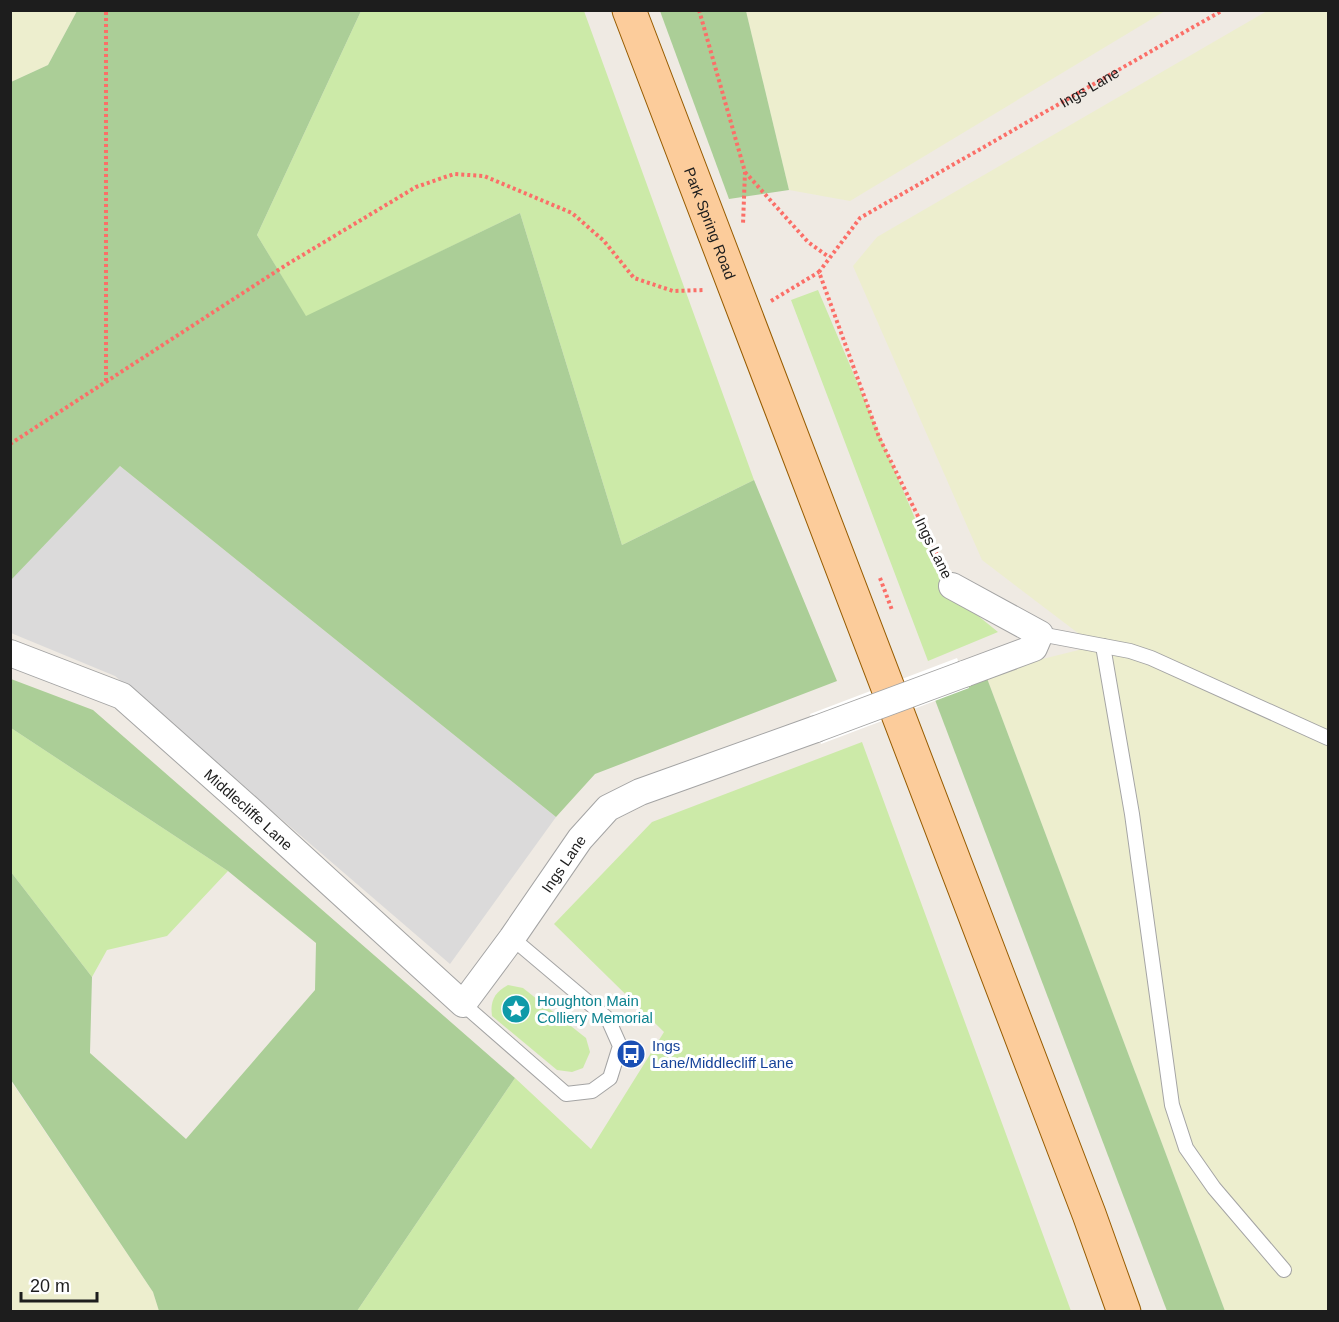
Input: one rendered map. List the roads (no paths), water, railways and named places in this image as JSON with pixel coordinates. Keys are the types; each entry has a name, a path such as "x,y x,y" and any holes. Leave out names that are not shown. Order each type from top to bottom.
{"main road":[{"name":"Park Spring Road","path":"629,10 1081,1192 1124,1311"}],"street":[{"name":"Ings Lane","path":"463,1004 580,839 608,808 640,792 1034,648 1040,634 952,586"},
{"name":"Middlecliffe Lane","path":"10,653 122,696 257,815 463,1004"}],"lane":[{"path":"1040,634 1130,651 1151,658 1329,738"},
{"path":"1103,646 1131,814 1172,1105 1186,1148 1214,1188 1284,1270"},
{"path":"463,1004 566,1094 592,1091 610,1078 620,1046 608,1019 512,938"}],"place":[{"name":"Houghton Main Colliery Memorial","path":"516,1009"},
{"name":"Ings Lane/Middlecliff Lane","path":"631,1054"}]}
